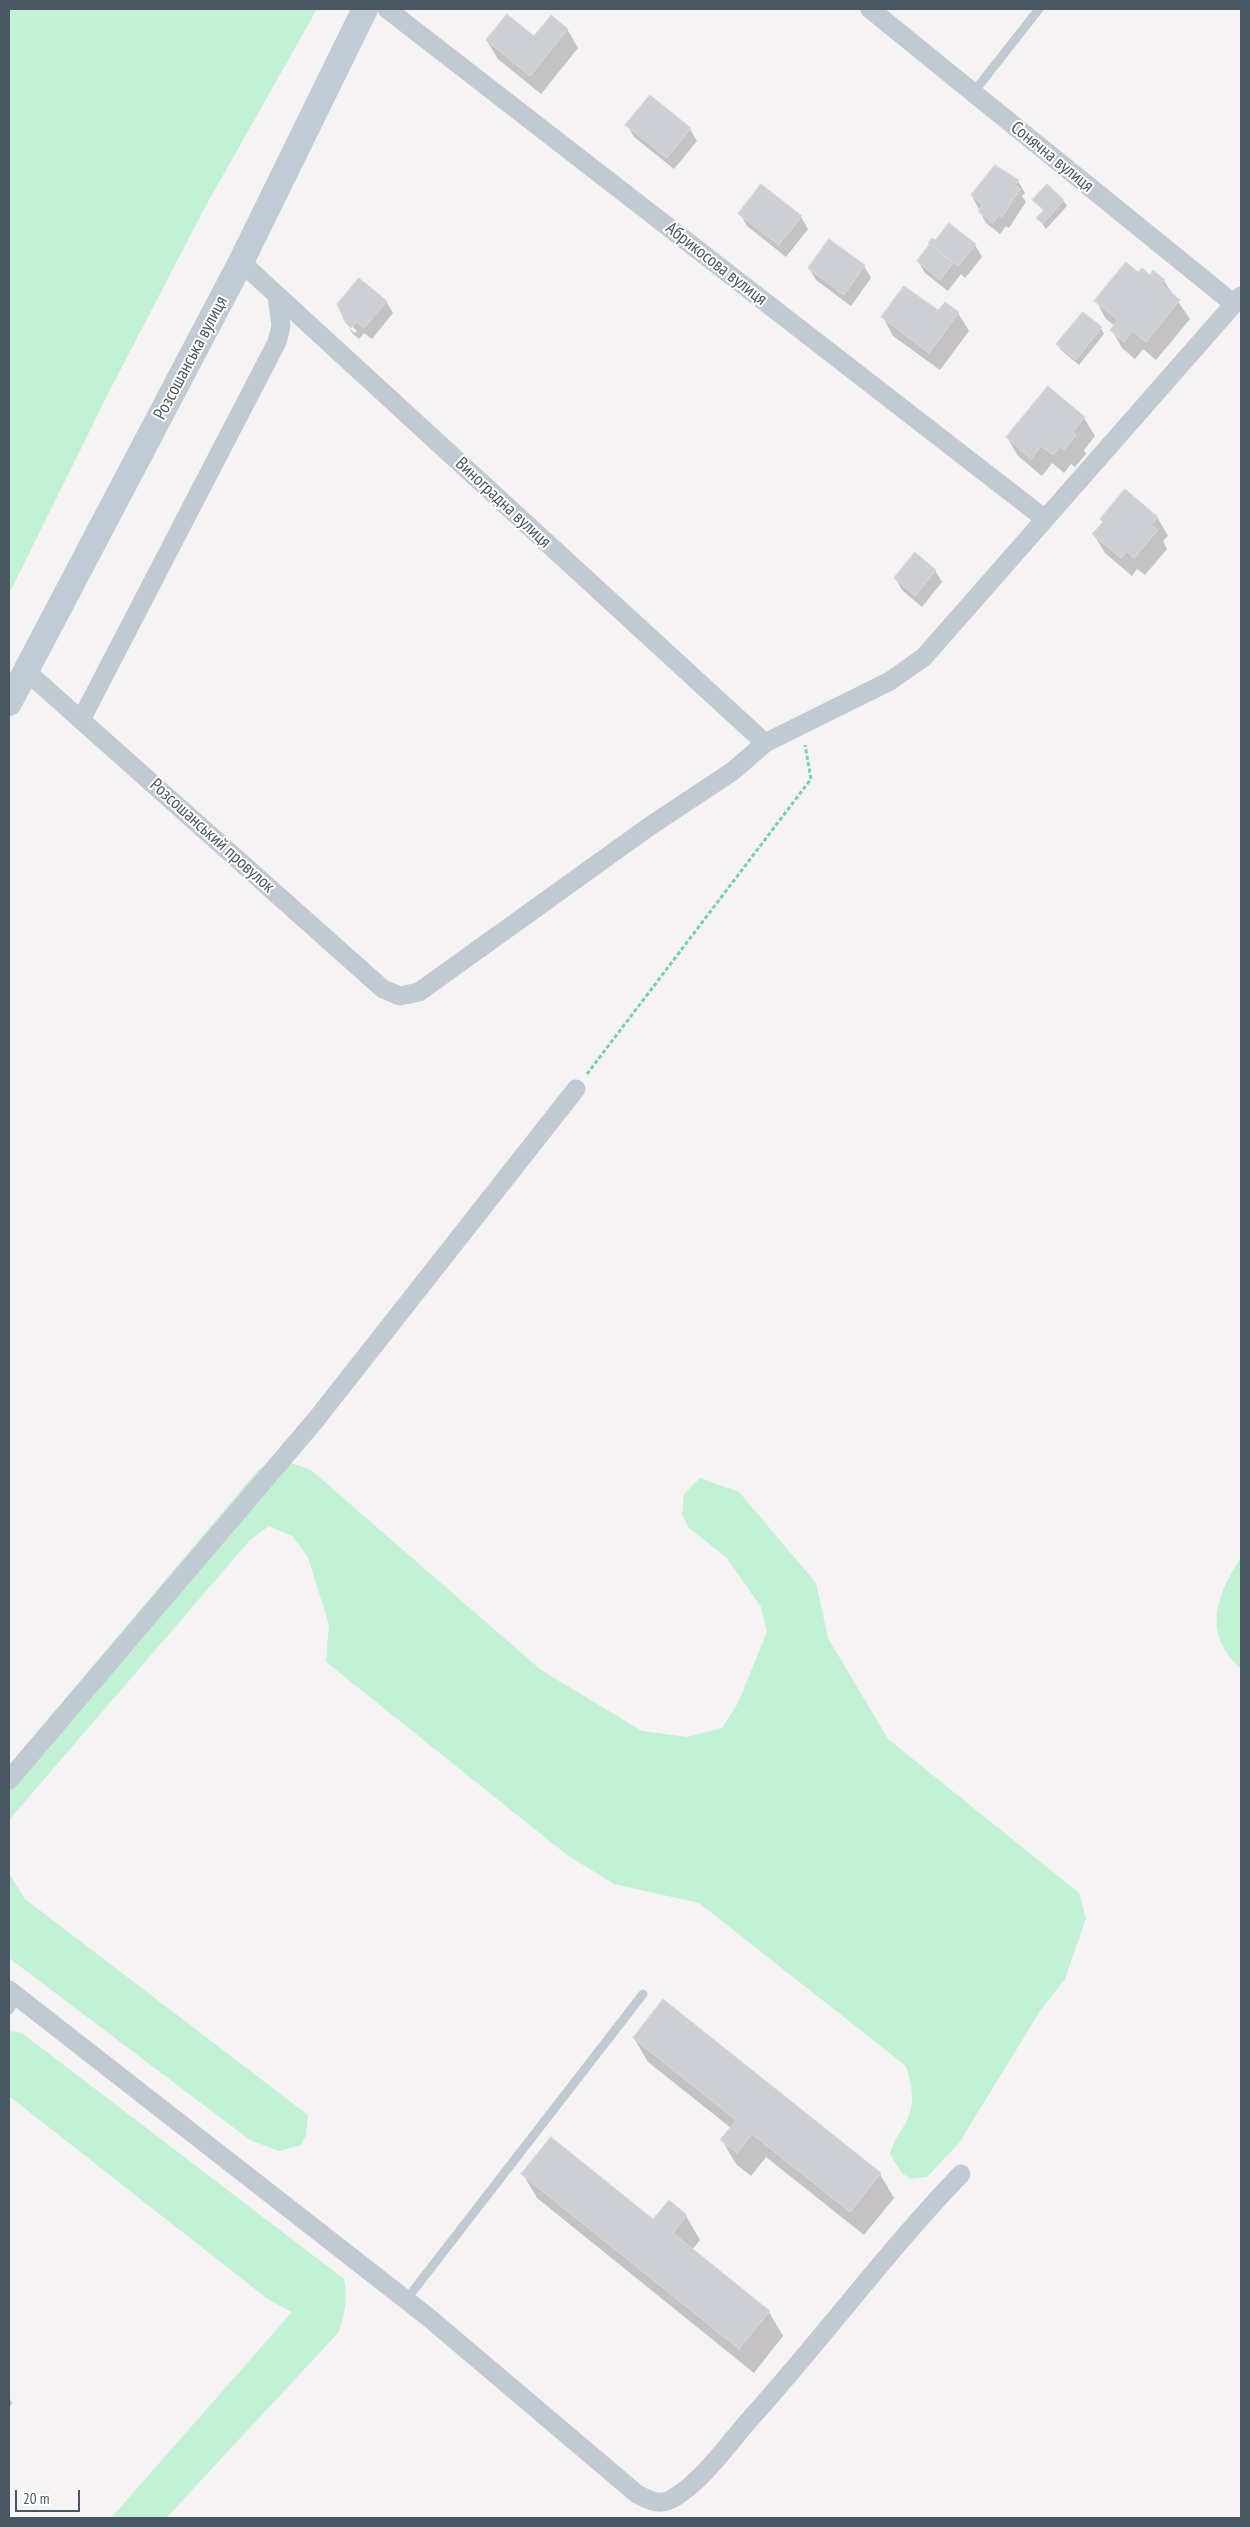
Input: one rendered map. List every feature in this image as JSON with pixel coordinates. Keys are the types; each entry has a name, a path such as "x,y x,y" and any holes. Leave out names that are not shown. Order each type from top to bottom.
{"street":[{"name":"Розсошанська вулиця","path":"9,703 241,262 365,9"},
{"name":"Абрикосова вулиця","path":"387,9 1045,520"},
{"name":"Сонячна вулиця","path":"870,9 973,93 1237,300"},
{"name":"Виноградна вулиця","path":"241,262 765,743"},
{"path":"81,720 277,342 281,326 277,296"},
{"path":"765,743 890,681 924,657 1237,300"},
{"name":"Розсошанський провулок","path":"26,671 383,989 400,996 419,992 650,826 733,771 765,743"},
{"path":"9,1780 314,1422 576,1089"},
{"path":"12,1999 406,2300 637,2494 654,2503 670,2500 701,2474 795,2369 924,2212 961,2174"}],"lane":[{"path":"973,93 1039,9"},
{"path":"406,2300 643,1994"}],"path":[{"path":"576,1089 811,779 806,745 765,743"}],"green space":[{"path":"9,9 317,9 204,209 109,392 9,594"},
{"path":"286,1461 311,1470 541,1670 642,1731 687,1737 722,1728 738,1703 767,1632 761,1607 726,1557 689,1528 682,1514 684,1494 700,1478 739,1492 816,1583 828,1638 888,1739 1079,1893 1086,1918 1065,1979 1040,2011 959,2143 927,2177 910,2179 901,2172 890,2154 894,2142 908,2117 911,2106 911,2089 906,2066 699,1903 614,1884 567,1855 326,1662 329,1625 308,1557 292,1536 269,1526 250,1540 9,1820 9,1765 259,1469"},
{"path":"1241,1558 1241,1670 1222,1645 1218,1634 1217,1611 1224,1588"},
{"path":"9,1873 25,1899 308,2115 306,2135 301,2145 279,2151 250,2140 9,1958"},
{"path":"12,2031 22,2033 344,2279 345,2306 338,2333 166,2518 111,2518 292,2312 269,2300 9,2096 9,2033"}],"building":[{"path":"507,14 534,36 551,15 568,29 530,76 486,40"},
{"path":"650,95 691,128 667,158 625,125"},
{"path":"995,165 1019,180 1015,185 1020,189 1002,217 999,214 993,223 978,211 983,205 971,195"},
{"path":"761,184 802,216 779,245 738,214"},
{"path":"1047,184 1064,200 1043,224 1036,218 1044,210 1032,200"},
{"path":"949,223 976,244 958,266 928,243 932,238 935,240"},
{"path":"829,239 865,265 844,295 808,268"},
{"path":"930,244 953,263 940,280 917,261"},
{"path":"1126,262 1138,272 1142,268 1150,275 1153,270 1165,280 1161,284 1180,300 1146,342 1132,331 1124,342 1110,330 1118,320 1094,301"},
{"path":"359,278 387,301 364,328 356,322 351,328 345,322 337,304"},
{"path":"904,286 938,310 945,302 959,312 929,353 881,317"},
{"path":"1083,312 1102,327 1076,360 1056,344"},
{"path":"1048,386 1085,417 1073,432 1076,435 1064,450 1060,447 1053,455 1041,446 1031,459 1006,437"},
{"path":"1125,489 1158,517 1151,525 1158,530 1134,558 1126,551 1121,558 1092,534 1103,522 1100,519"},
{"path":"915,552 936,570 915,596 894,578"},
{"path":"663,1999 881,2173 850,2212 752,2134 737,2153 720,2140 736,2120 633,2038"},
{"path":"551,2137 653,2219 669,2200 687,2215 673,2233 770,2311 739,2349 521,2174"}]}
